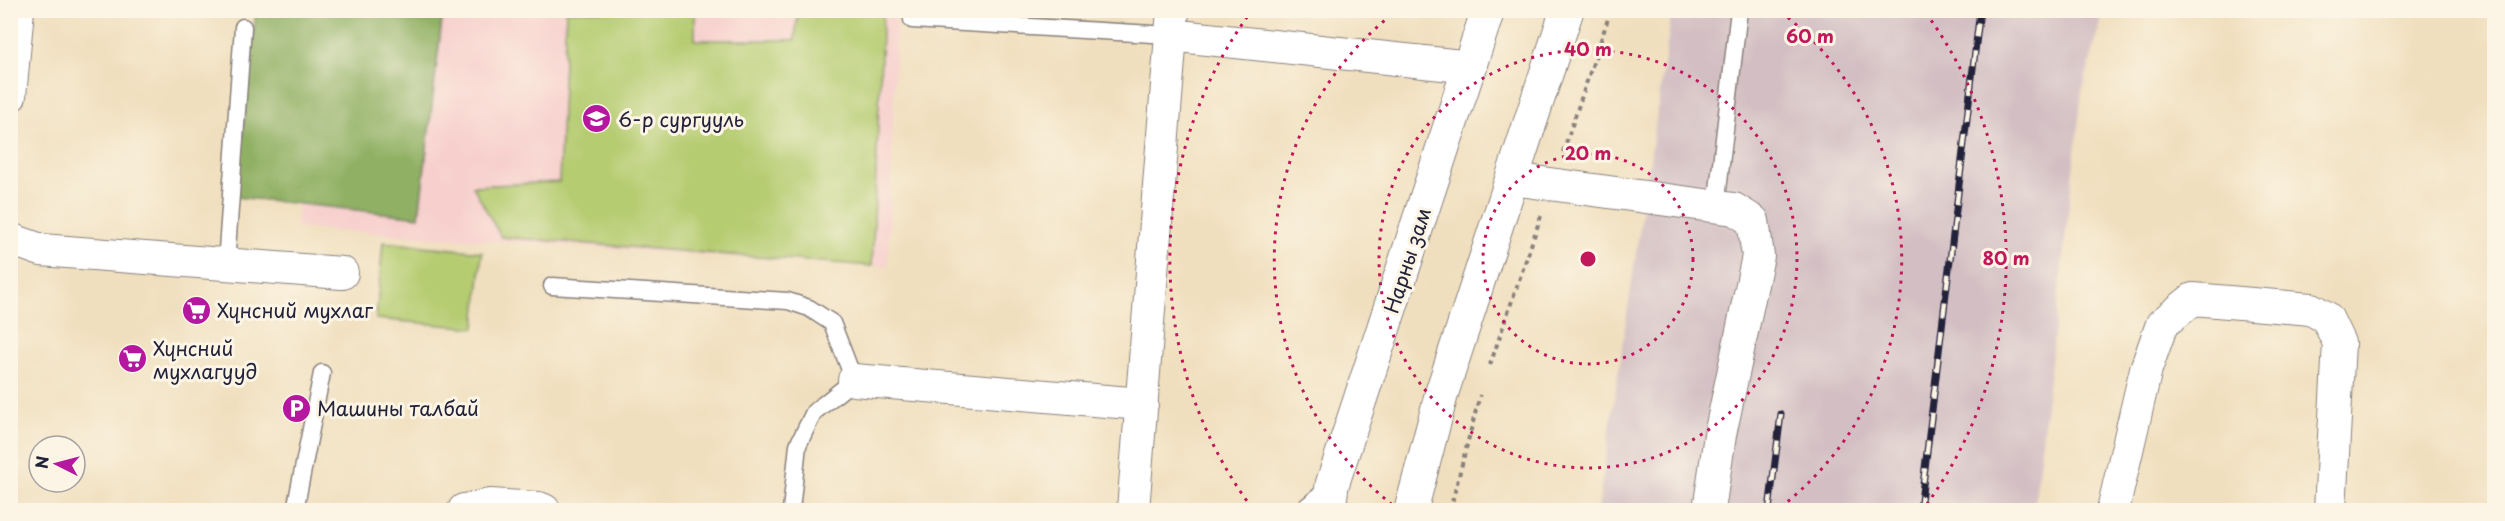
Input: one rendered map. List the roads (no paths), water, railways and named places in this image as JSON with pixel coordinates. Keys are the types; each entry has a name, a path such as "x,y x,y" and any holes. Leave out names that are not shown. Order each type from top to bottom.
{"main road":[{"name":"Нарны зам","path":"1330,498 1488,10"},
{"path":"1411,510 1442,392 1567,10"}],"street":[{"path":"11,88 18,10"},
{"path":"1133,510 1172,23 1471,67"},
{"path":"1512,179 1734,209 1753,221 1758,256 1720,435 1708,510"},
{"path":"10,239 41,250 342,273"},
{"path":"2113,510 2146,369 2162,324 2193,299 2311,309 2327,318 2339,343 2330,510"},
{"path":"854,380 1142,404"},
{"path":"464,510 490,505 544,510"}],"lane":[{"path":"1716,207 1739,10"},
{"path":"912,20 1172,23"},
{"path":"226,264 243,27"},
{"path":"552,286 788,301 809,308 832,323 854,380 814,412 798,445 791,510"},
{"path":"295,510 322,373"},
{"path":"1302,510 1330,498"}],"railway":[{"path":"1920,510 1980,10"},
{"path":"1769,510 1781,414"}],"place":[{"name":"6-р сургууль","path":"597,119"},
{"name":"Хүнсний мухлаг","path":"196,310"},
{"name":"Хүнсний мухлагууд","path":"132,359"},
{"name":"Машины талбай","path":"296,408"}]}
